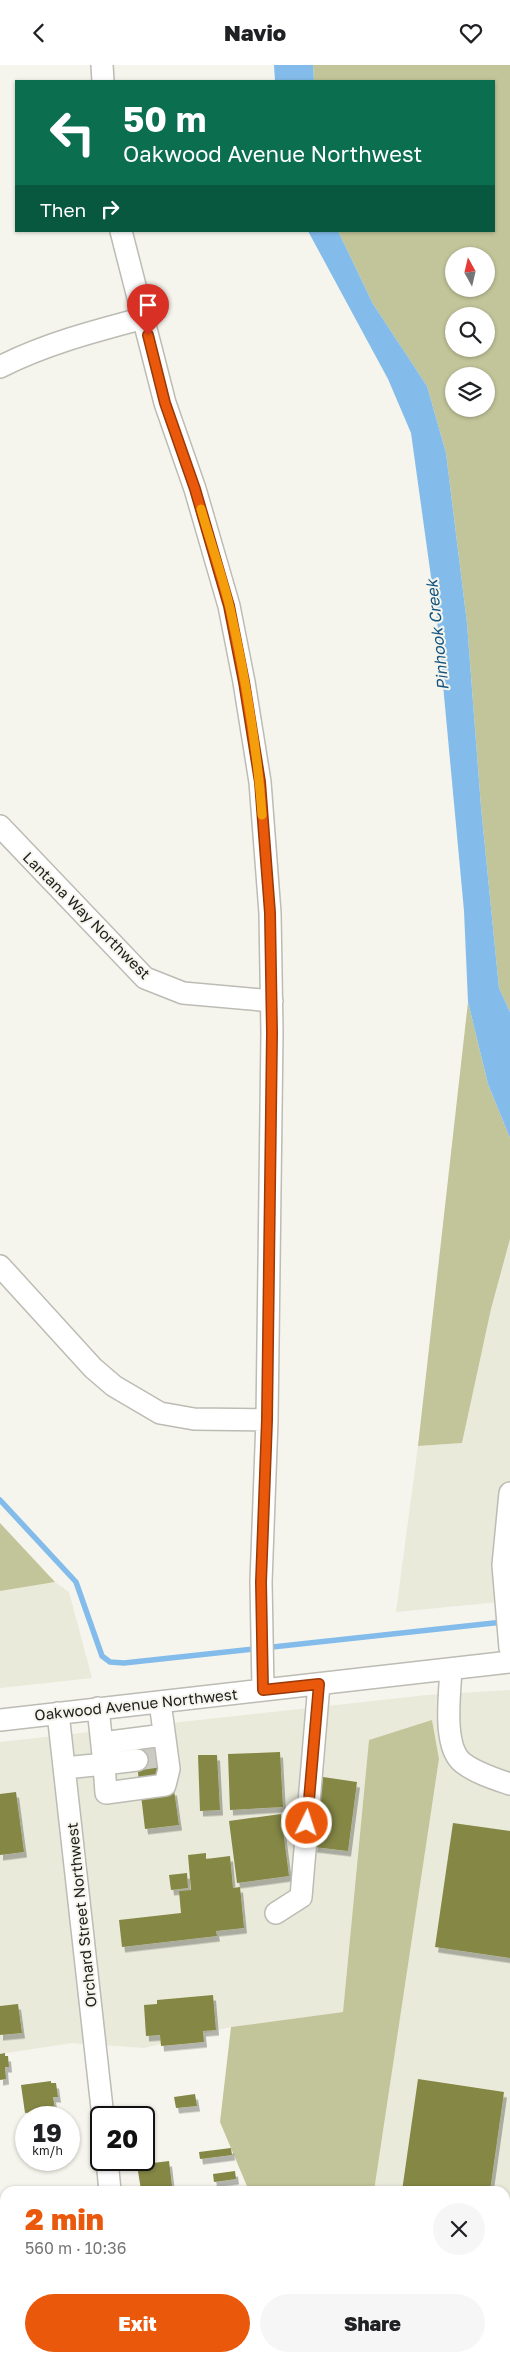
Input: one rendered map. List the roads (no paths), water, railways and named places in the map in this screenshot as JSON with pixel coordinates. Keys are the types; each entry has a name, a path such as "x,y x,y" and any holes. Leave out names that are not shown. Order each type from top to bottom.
{"street":[{"path":"102,65 103,80"},
{"path":"121,232 165,403 195,489 229,606 244,682 260,782 270,913 272,1001 267,1420 261,1582 263,1690"},
{"path":"0,367 20,357 144,318"},
{"name":"Lantana Way Northwest","path":"0,826 145,978 182,993 272,1001"},
{"path":"0,1266 93,1368 114,1386 160,1413 194,1419 267,1420"},
{"path":"509,1639 503,1565 510,1493"},
{"name":"Oakwood Avenue Northwest","path":"0,1720 510,1662"},
{"path":"452,1669 449,1703 453,1749 463,1763 510,1784"},
{"path":"276,1913 301,1897 319,1684"},
{"path":"98,1708 106,1793 166,1785 169,1769 156,1752 160,1701"},
{"name":"Orchard Street Northwest","path":"58,1713 101,2106"},
{"path":"65,1768 103,1753 156,1752"},
{"path":"103,1753 156,1752"},
{"path":"108,2171 110,2186"}],"water":[{"path":"274,65 313,65 314,80 275,80"},
{"path":"309,232 338,232 373,304 427,386 446,453 467,623 481,807 499,988 510,1012 510,1138 488,1084 468,1002 464,911 437,620 411,433 388,379"}],"waterway":[{"path":"0,1500 76,1582 102,1656 110,1662 124,1663 503,1622"}],"tunnel":[{"path":"137,1760 157,1757"}],"water label":[{"name":"Pinhook Creek","path":"437,635"}]}
